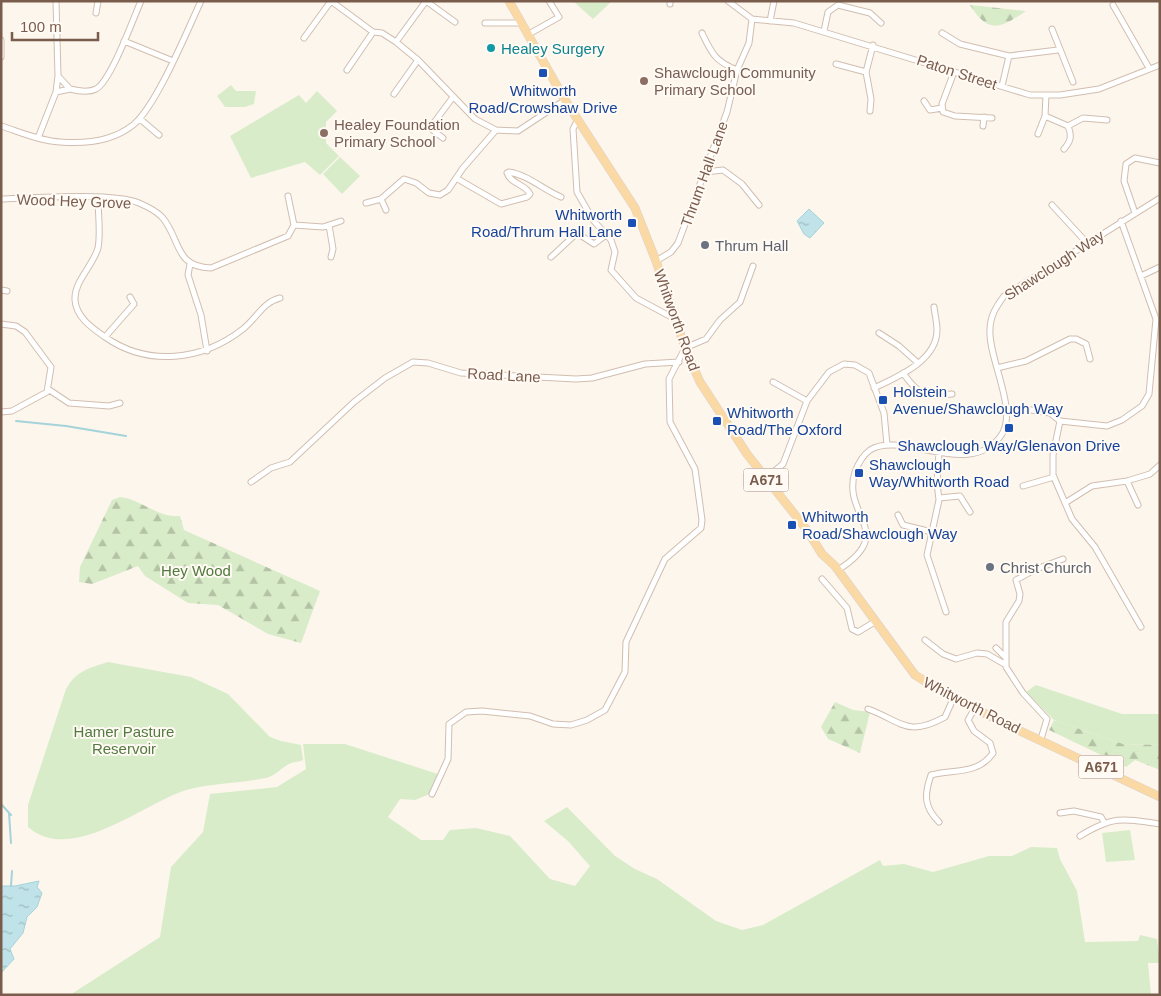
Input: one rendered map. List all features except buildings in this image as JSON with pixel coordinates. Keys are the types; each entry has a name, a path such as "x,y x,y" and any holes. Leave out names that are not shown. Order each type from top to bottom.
{"main road":[{"name":"Whitworth Road","path":"509,1 565,100 635,208 656,262 684,348 700,382 765,479 807,530 822,554 838,570 916,675 975,708 1041,739"},
{"name":"A671","path":"1041,739 1160,797"}],"street":[{"path":"38,138 56,92 58,76 56,1"},
{"path":"96,13 98,1"},
{"path":"58,76 70,88 81,92 97,89 107,78 141,1"},
{"path":"1,126 38,138 59,142 101,140 121,133 140,119 173,61 201,1"},
{"path":"304,38 331,1 373,32 382,33 396,42 418,60 476,119 496,130 518,130 565,100"},
{"path":"396,42 426,1 455,22"},
{"path":"529,34 559,17 549,1"},
{"path":"728,1 752,19"},
{"path":"770,20 774,1"},
{"path":"824,31 828,12 838,5 870,13 881,23"},
{"path":"1113,5 1149,68"},
{"name":"Paton Street","path":"752,19 794,23 824,31 1030,95 1099,89 1160,65"},
{"name":"Thrum Hall Lane","path":"656,262 671,252 678,243 727,112 737,70 749,43 752,19"},
{"path":"485,23 522,23"},
{"path":"1052,29 1058,50 1070,71 1073,82"},
{"path":"347,70 373,32"},
{"path":"702,33 714,57 723,64 737,70"},
{"path":"942,33 961,45 1009,56 1058,50"},
{"path":"1,40 1,58"},
{"path":"124,41 173,61"},
{"path":"870,111 871,99 866,72 873,45"},
{"path":"1002,86 1009,56"},
{"path":"394,94 418,60"},
{"path":"836,64 866,72"},
{"path":"954,72 942,104 943,112 954,116 992,118"},
{"path":"56,92 70,88"},
{"path":"1038,134 1045,116 1046,95"},
{"path":"443,138 430,128 453,97"},
{"path":"924,101 930,110 942,108"},
{"path":"1045,116 1068,126 1071,135 1070,142 1064,149"},
{"path":"983,126 984,117"},
{"path":"1068,126 1084,118 1108,120"},
{"path":"140,119 159,135"},
{"path":"578,119 573,128 577,192 593,220 611,240 615,252 611,270 631,295 675,319"},
{"path":"366,203 380,199 404,179 416,183 429,194 440,195 448,190 479,147 496,130"},
{"path":"1135,213 1124,181 1126,164 1135,158 1160,163"},
{"path":"705,172 723,170 742,184 759,204"},
{"path":"456,178 501,204 527,198 530,194 527,189 509,178 506,173 509,172 535,182 546,191 561,197"},
{"path":"207,351 201,315 188,275 190,264 200,268 211,268 288,236 294,225 288,196"},
{"path":"98,198 98,247 90,267 76,290 75,300 82,317 118,347 144,356 172,358 207,351 224,343 245,328 271,300 280,298"},
{"name":"Wood Hey Grove","path":"1,199 98,198 124,199 139,203 161,216 182,256 190,264"},
{"name":"Shawclough Way","path":"887,445 964,456 985,449 1001,437 1008,418 990,331 994,310 1004,296 1160,198"},
{"path":"380,199 386,210"},
{"path":"1052,205 1087,243"},
{"path":"294,225 323,227 341,221"},
{"path":"1006,412 1025,409 1050,413 1060,421 1107,426 1122,420 1142,406 1149,394 1158,326 1121,221"},
{"path":"328,225 333,249 331,258"},
{"path":"551,258 577,233 594,244 606,235"},
{"path":"432,794 448,759 450,724 466,712 496,712 530,716 553,724 571,725 587,720 605,710 611,701 625,672 626,642 665,559 701,528 695,470 670,422 669,379 679,362 684,348 706,339 720,320 740,302 753,266"},
{"path":"1141,276 1160,268"},
{"path":"105,337 134,304 130,297"},
{"path":"874,388 904,373 929,352 937,332 934,307"},
{"path":"1,324 16,326 25,332 51,367 47,392 12,411 1,412"},
{"path":"879,333 899,346 918,363"},
{"path":"997,368 1026,360 1070,339 1082,340 1086,344 1090,359"},
{"name":"Road Lane","path":"251,482 271,468 290,462 354,402 390,375 412,362 428,363 468,374 576,379 592,378 645,364 679,362"},
{"path":"765,479 784,464 808,401 829,372 844,364 856,364 868,373 884,413 887,445 870,450 858,464 851,485 854,500 867,532 866,543 857,557 838,570"},
{"path":"904,373 918,390 931,396 952,394"},
{"path":"773,382 808,401"},
{"path":"48,389 69,403 109,406 120,403"},
{"path":"1060,421 1053,455 1054,477 1072,519 1095,547 1141,627"},
{"path":"939,452 936,483 939,498 927,555 946,612"},
{"path":"1066,503 1092,486 1127,481 1150,474 1160,465"},
{"path":"1023,486 1054,477"},
{"path":"1127,481 1138,505"},
{"path":"939,498 960,496 970,512"},
{"path":"898,515 903,525 932,532"},
{"path":"1006,665 1007,620 1019,601 1020,594 1016,580 1034,570 1063,559"},
{"path":"822,578 847,608 852,629 858,632 876,621"},
{"path":"924,640 943,654 956,659 977,653 987,654 1006,665 1023,693 1047,719 1041,739"},
{"path":"996,648 1006,658"},
{"path":"868,709 902,726 917,728 945,716 954,697"},
{"path":"939,822 926,806 926,790 932,775 957,772 976,767 993,753 990,743 974,731 968,720 975,708"},
{"path":"1060,813 1074,811 1101,817 1104,822"},
{"path":"1080,836 1104,822 1124,818 1160,824"}],"green space":[{"path":"573,1 612,1 593,19"},
{"path":"970,5 1026,11 1009,21 995,26 983,21"},
{"path":"231,85 236,91 256,91 254,104 245,107 225,107 217,96"},
{"path":"317,91 337,111 326,122 326,143 339,156 320,175 305,162 251,178 230,136 299,95 306,103"},
{"path":"340,157 360,176 342,194 323,174"},
{"name":"Hey Wood","path":"120,497 128,498 164,514 180,516 184,530 320,591 301,643 268,634 218,605 188,603 145,576 138,566 92,584 79,582 80,567 112,500"},
{"name":"Hamer Pasture Reservoir","path":"108,662 191,677 228,694 270,737 301,745 303,760 289,764 266,778 190,789 109,827 87,835 66,839 46,837 28,827 28,805 65,692 68,685 77,675"},
{"path":"1036,685 1122,714 1160,714 1160,745 1123,744 1054,720 1026,692"},
{"path":"835,702 853,710 870,712 860,753 828,739 821,727"},
{"path":"1054,720 1123,744 1160,745 1160,770 1135,760 1126,767 1049,730"},
{"path":"303,744 345,744 441,775 432,793 415,800 400,799 388,817 421,840 443,840 450,830 476,828 510,836 550,879 575,886 590,866 568,841 544,821 567,807 615,856 635,869 657,879 716,921 742,930 763,925 880,860 883,866 904,864 933,872 989,856 1012,856 1031,847 1057,848 1060,859 1077,891 1085,942 1138,941 1140,935 1157,939 1160,963 1148,963 1151,995 70,995 160,937 171,867 203,832 210,794 277,787 306,769"},
{"path":"1130,830 1135,860 1106,862 1102,833"}],"water":[{"path":"809,209 824,223 810,238 804,234 797,221"},
{"path":"39,881 37,887 42,893 37,907 27,917 23,933 10,949 14,959 1,973 1,886 15,886"}],"waterway":[{"path":"16,421 66,426 126,436"},
{"path":"1,804 11,815"},
{"path":"9,813 11,843"},
{"path":"11,886 12,871"}],"place":[{"name":"Healey Surgery","path":"491,48"},
{"name":"Whitworth Road/Crowshaw Drive","path":"543,73"},
{"name":"Shawclough Community Primary School","path":"644,81"},
{"name":"Healey Foundation Primary School","path":"324,133"},
{"name":"Whitworth Road/Thrum Hall Lane","path":"632,223"},
{"name":"Thrum Hall","path":"705,245"},
{"name":"Holstein Avenue/Shawclough Way","path":"883,400"},
{"name":"Whitworth Road/The Oxford","path":"717,421"},
{"name":"Shawclough Way/Glenavon Drive","path":"1009,428"},
{"name":"Shawclough Way/Whitworth Road","path":"859,473"},
{"name":"Whitworth Road/Shawclough Way","path":"792,525"},
{"name":"Christ Church","path":"990,567"}]}
